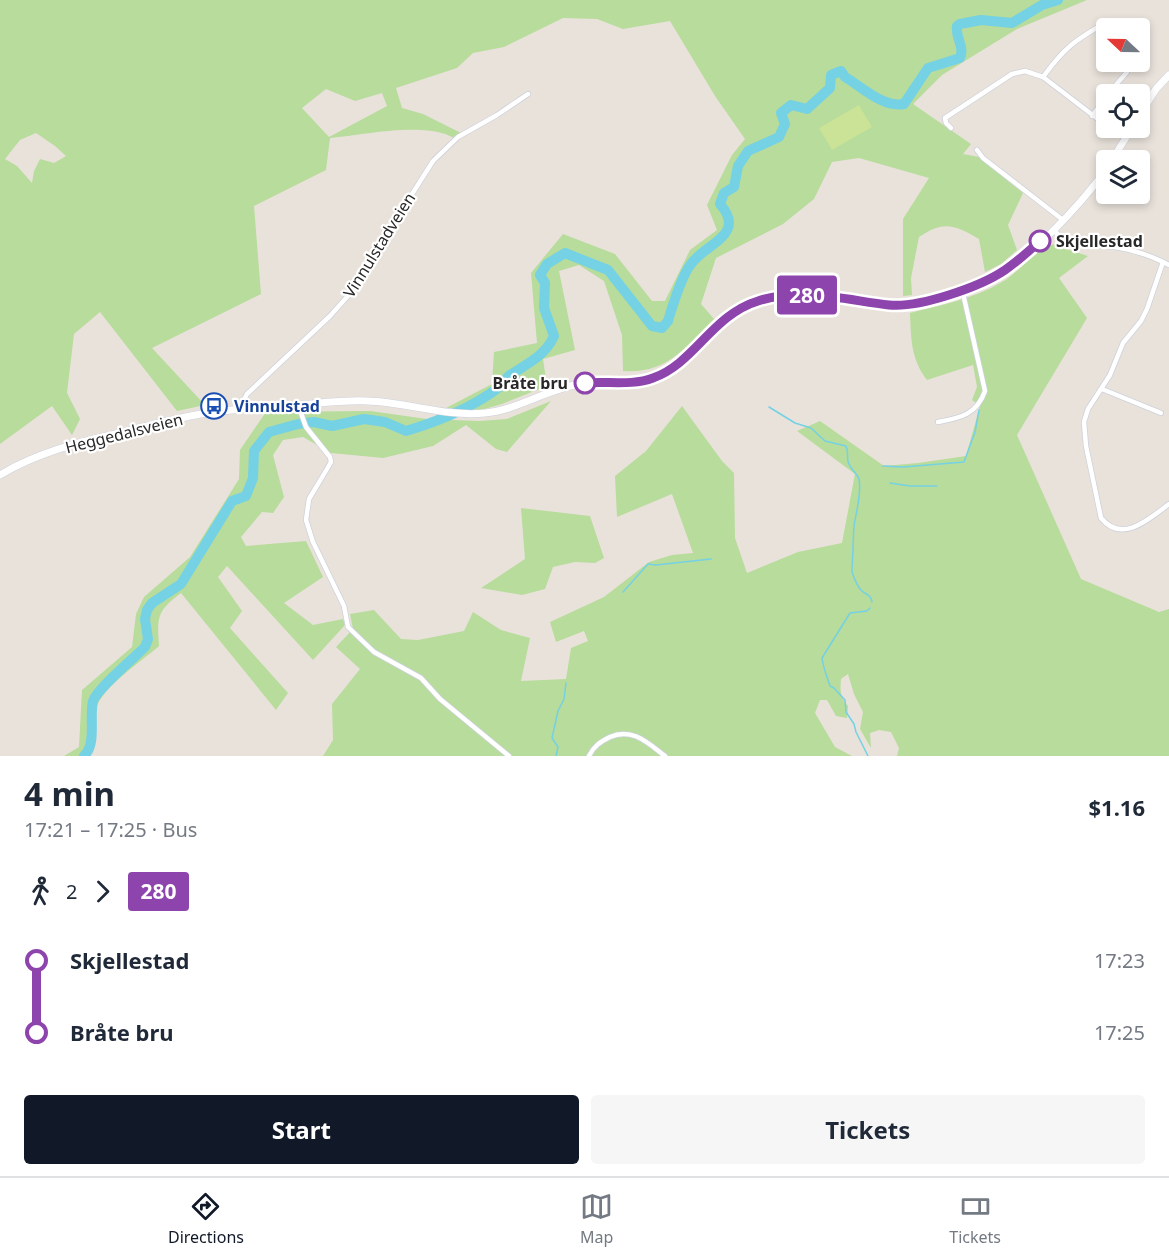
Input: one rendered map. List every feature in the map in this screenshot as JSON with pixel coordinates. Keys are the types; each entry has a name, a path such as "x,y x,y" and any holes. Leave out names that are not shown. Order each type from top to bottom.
{"main road":[{"path":"1150,98 1169,75"},
{"path":"1119,150 1126,139"},
{"path":"962,289 976,285 1005,270 1053,230 1096,182"},
{"name":"Heggedalsveien","path":"0,475 42,455 81,442 187,417 242,409 368,401 432,410 494,412 549,392 583,383 635,382 652,378 672,368 727,317 745,306 768,298 803,295 903,305 926,301 962,289"}],"street":[{"path":"1043,77 1064,50 1075,40 1096,28"},
{"path":"951,128 945,118 1012,74 1025,71 1043,77 1096,119"},
{"path":"1117,84 1127,72"},
{"name":"Vinnulstadveien","path":"242,409 242,403 247,394 330,316 347,297 433,161 458,137 528,94"},
{"path":"1092,116 1096,110"},
{"path":"977,150 1063,220"},
{"path":"1053,230 1071,243 1132,250 1169,265"},
{"path":"1163,261 1147,309 1141,321 1123,343 1102,389 1088,409 1084,430 1101,518 1112,529 1130,529 1168,507"},
{"path":"939,422 962,418 971,413 982,399 986,389 962,289"},
{"path":"1102,389 1161,413"},
{"path":"298,405 306,427 327,452 331,462 309,499 306,520 313,543 344,606 348,627 375,651 421,678 440,699 509,756"},
{"path":"589,756 601,742 621,733 637,736 665,756"}],"green space":[{"path":"0,0 1087,0 1017,29 942,75 913,104 971,144 963,154 979,157 1023,193 1008,225 1017,250 1001,264 985,272 979,239 963,230 949,226 936,228 919,237 911,278 912,295 903,296 903,219 929,178 859,158 832,162 814,199 783,224 716,258 701,304 714,319 674,357 652,368 623,371 622,335 604,281 579,265 559,271 575,350 543,359 547,386 481,410 446,408 492,384 494,352 537,343 531,273 563,234 615,254 652,301 665,301 690,250 717,230 707,205 732,155 745,139 715,96 670,21 623,29 597,19 563,18 504,47 473,53 457,68 396,88 402,108 423,114 461,133 454,138 427,130 394,130 330,138 326,170 254,206 261,294 152,348 205,405 177,411 100,312 74,334 67,393 80,419 72,435 52,406 0,444","holes":["326,89 355,101 382,93 387,106 329,137 302,108","36,133 66,156 54,163 40,159 34,171 32,183 17,166 5,159 20,140"]},
{"path":"859,105 872,127 832,150 819,128"},
{"path":"1058,243 1066,249 1088,256 1059,278 1087,318 1017,435 1081,579 1159,612 1169,609 1169,756 897,756 899,748 891,732 879,730 870,733 871,748 860,729 863,712 848,674 841,679 842,697 848,706 847,718 836,716 827,700 820,700 815,713 835,747 852,756 323,756 333,740 332,704 360,669 336,647 353,629 350,614 374,610 401,639 418,640 464,631 473,612 501,630 530,638 521,681 566,679 571,648 588,641 584,631 556,642 550,622 604,597 649,562 672,555 693,553 672,494 617,517 615,476 646,451 682,406 722,461 734,473 735,538 747,573 798,552 842,543 855,474 797,431 820,421 884,466 966,456 980,406 972,400 977,387 973,365 927,380 915,356 910,313 957,301 991,288 1043,250"},
{"path":"551,401 507,452 496,449 466,425 433,446 383,458 331,453 303,437 283,440 273,455 284,497 273,513 262,512 241,537 246,546 306,541 323,577 284,603 313,625 343,619 345,625 313,660 227,566 218,577 242,611 230,628 288,693 276,710 181,593 167,605 160,615 159,646 123,675 99,701 90,756 64,756 79,747 82,690 132,647 136,614 144,597 190,557 239,479 240,450 266,412 370,411 427,419 479,421 507,419"},
{"path":"521,508 590,516 604,558 595,563 575,562 553,567 545,589 522,595 481,588 525,559"}],"waterway":[{"path":"84,756 90,745 93,701 108,682 145,647 148,639 145,619 152,603 181,584 232,501 246,496 253,478 254,451 269,432 298,424 314,422 332,426 364,419 385,422 406,431 466,408 498,388 510,375 535,358 550,343 554,336 544,308 545,283 540,275 547,264 565,253 608,270 652,326 662,328 668,321 687,269 727,231 729,224 727,215 720,204 724,193 734,187 738,166 748,151 779,137 785,124 781,113 791,105 807,109 830,88 831,75 841,71 845,77 873,96 888,103 904,104 928,68 960,58 957,26 981,20 1012,23 1042,5 1058,0"},
{"path":"769,407 795,423 811,428 825,441 846,446 848,462 860,484 854,526 852,570 854,579 872,602"},
{"path":"883,466 903,467 964,462 975,432 979,410"},
{"path":"890,483 937,486"},
{"path":"623,592 648,564 711,559"},
{"path":"868,756 846,712 845,700 830,686 822,658 850,613 867,611 870,608"},
{"path":"556,756 558,747 552,738 558,711 564,699 566,683"}],"bus line":[{"name":"280","path":"585,383 645,381 663,374 727,317 757,301 781,295 803,295 891,305 913,304 976,285 993,277 1040,241"}],"place":[{"name":"Skjellestad","path":"1040,241"},
{"name":"Bråte bru","path":"585,383"},
{"name":"Vinnulstad","path":"214,406"}]}
